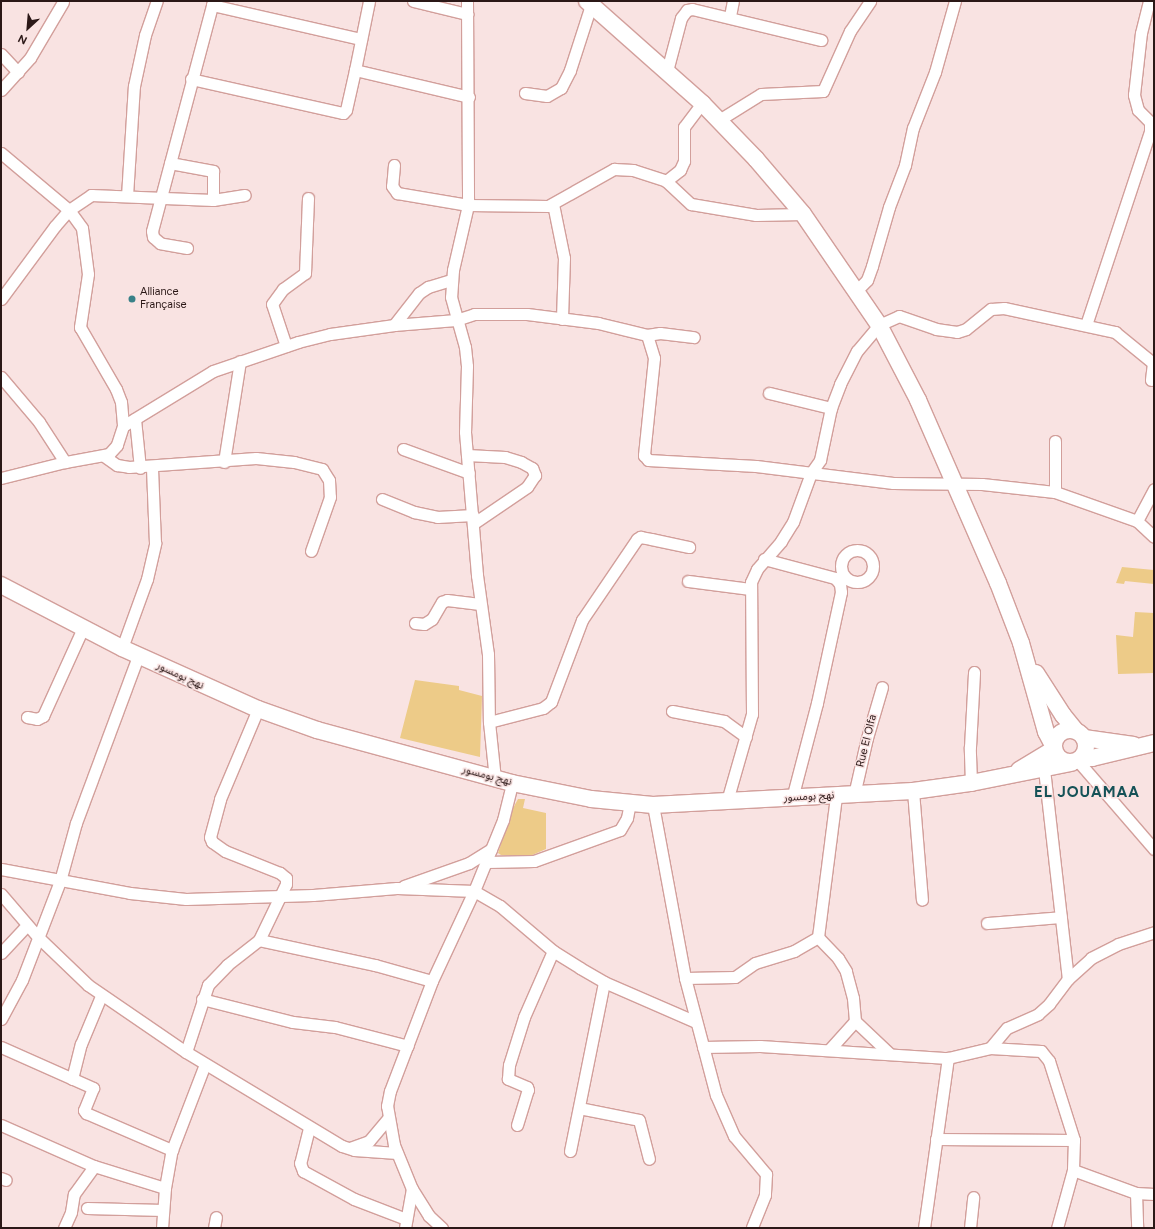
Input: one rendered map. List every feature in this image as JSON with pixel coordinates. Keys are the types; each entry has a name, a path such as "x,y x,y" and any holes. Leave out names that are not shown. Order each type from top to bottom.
{"main road":[{"path":"589,3 667,71 719,120 803,214 857,290 879,325 918,400 955,483 1021,643 1044,688 1080,734 1086,748 1077,761 1060,759 1053,747 1046,732 1021,643"},
{"name":"نهج بومسور","path":"1,585 138,656 258,709 317,730 495,779 591,798 653,804 836,796 913,790 971,783 1044,769 1116,754 1138,746 1154,743"},
{"path":"1053,747 1058,734 1070,730 1080,734"},
{"name":"نهج بومسور","path":"1080,734 1138,746"},
{"name":"نهج بومسور","path":"1008,776 1053,747"}],"street":[{"path":"127,196 134,86 145,35 157,1"},
{"path":"191,79 340,114 346,110 369,1"},
{"path":"413,1 467,14"},
{"path":"467,1 469,97 468,205 451,280 451,297 464,347 467,366 465,432 474,519 480,604 488,654 489,722 495,779"},
{"path":"730,16 733,1"},
{"path":"719,120 761,94 823,91 850,31 870,1"},
{"path":"857,290 866,280 872,266 889,207 905,164 913,128 935,72 955,1"},
{"path":"1086,325 1152,130 1150,122 1138,110 1134,95 1141,32 1149,1"},
{"path":"1,90 30,58 63,2"},
{"path":"187,248 160,243 153,237 152,231 158,199 170,163 191,79 213,3 361,40"},
{"path":"525,93 547,96 563,84 589,3"},
{"path":"667,71 681,18 687,10 730,16 821,40"},
{"path":"1,54 18,72"},
{"path":"355,70 469,97"},
{"path":"666,181 680,170 684,161 684,127 702,103"},
{"path":"1,153 68,210 82,228 88,258 88,274 80,313 80,327 116,388 121,402 123,426 117,445 104,456 65,462 1,478"},
{"path":"170,163 213,171 213,200"},
{"path":"394,165 392,186 397,193 468,205 534,207 553,204 614,169 634,170 666,181 691,204 756,214 803,214"},
{"path":"1,299 68,210 91,195 158,199 213,200 245,195"},
{"path":"286,346 272,304 283,289 305,273 308,198"},
{"path":"553,204 564,258 562,318"},
{"path":"394,325 419,293 428,287 451,280"},
{"path":"727,801 752,714 750,589 756,568 781,541 793,522 811,473 820,460 831,408 857,351 879,325 899,316 936,329 957,332 966,329 991,309 1004,308 1115,332 1131,343 1153,364 1151,380"},
{"path":"123,426 213,371 286,346 330,334 394,325 456,320 485,313 562,318 647,335 660,333 694,337"},
{"path":"647,335 654,358 644,454 646,458 756,466 893,483 955,483 1055,492 1137,521 1154,537"},
{"path":"224,462 240,361"},
{"path":"1,377 39,422 65,462"},
{"path":"769,393 831,408"},
{"path":"135,419 140,468"},
{"path":"1055,441 1055,492"},
{"path":"403,449 469,472"},
{"path":"382,499 431,516 474,519 527,488 534,475 532,468 521,462 505,458 468,455"},
{"path":"104,456 116,465 140,468 224,462 256,458 279,460 313,466 328,474 330,497 311,551"},
{"path":"122,648 147,579 155,543 152,468"},
{"path":"1137,521 1154,489"},
{"path":"489,722 543,708 551,702 582,620 637,539 640,537 689,547"},
{"path":"764,559 843,581 817,704 792,798"},
{"path":"688,582 750,589"},
{"path":"415,623 424,624 432,619 442,602 447,600 480,604"},
{"path":"27,717 37,719 43,716 83,628"},
{"path":"1,1018 22,980 60,881 76,823 138,656"},
{"path":"971,783 970,747 974,672"},
{"name":"Rue El Olfa","path":"854,795 867,738 882,687"},
{"path":"186,1052 202,999 208,985 218,974 259,940 282,896 286,878 280,873 225,851 212,842 210,837 220,798 258,709"},
{"path":"672,710 724,721 746,737"},
{"path":"1077,761 1154,849"},
{"path":"1044,769 1068,979"},
{"path":"442,1228 429,1216 412,1189 397,1153 388,1118 390,1091 432,981 487,862 503,820 512,783"},
{"path":"913,790 922,900"},
{"path":"818,937 836,796"},
{"path":"487,862 534,861 620,830 627,818 630,802"},
{"path":"653,804 685,978 720,1105 734,1136 766,1174 765,1195 752,1228"},
{"path":"397,888 476,860 491,849"},
{"path":"1,869 130,893 186,899 282,896 397,888 474,891 500,906 553,951 604,982 696,1022"},
{"path":"1,894 38,937 101,996 186,1052 309,1128 349,1149 372,1153 397,1153"},
{"path":"987,923 1061,917"},
{"path":"1,953 27,924"},
{"path":"990,1048 1008,1028 1038,1014 1049,1004 1068,979 1098,954 1118,944 1154,932"},
{"path":"685,978 735,977 755,963 794,951 818,937"},
{"path":"818,937 838,958 846,971 853,998 855,1021 890,1054"},
{"path":"259,940 375,965 432,981"},
{"path":"517,1125 528,1090 527,1087 508,1079 509,1065 524,1018 553,951"},
{"path":"570,1151 604,982"},
{"path":"72,1079 81,1044 101,996"},
{"path":"202,999 294,1022 335,1027 408,1046"},
{"path":"829,1050 855,1021"},
{"path":"703,1047 760,1046 948,1058 990,1048 1037,1049 1045,1056 1074,1140 1073,1170 1057,1228"},
{"path":"1,1047 92,1088 84,1110 86,1113 172,1150"},
{"path":"924,1228 948,1058"},
{"path":"162,1228 165,1188 172,1150 205,1064"},
{"path":"578,1108 639,1120 649,1159"},
{"path":"349,1149 369,1141 388,1118"},
{"path":"1,1124 94,1166 165,1188"},
{"path":"309,1128 300,1163 303,1170 354,1199 406,1223 412,1189"},
{"path":"936,1139 1074,1140"},
{"path":"64,1228 71,1212 74,1194 94,1166"},
{"path":"1073,1170 1136,1193 1154,1194"},
{"path":"1136,1193 1137,1228"},
{"path":"970,1228 973,1197"},
{"path":"87,1208 163,1210"}],"shaded area":[{"path":"1122,567 1154,570 1154,584 1125,581 1124,584 1116,583"},
{"path":"1135,612 1154,613 1154,673 1118,674 1116,635 1133,637"},
{"path":"415,680 459,686 459,690 482,696 480,757 400,738"},
{"path":"518,799 525,799 523,808 546,813 546,849 530,856 501,855 498,853 512,810"}],"place":[{"name":"Alliance Française","path":"132,299"}],"district":[{"name":"EL JOUAMAA","path":"1087,793"}]}
